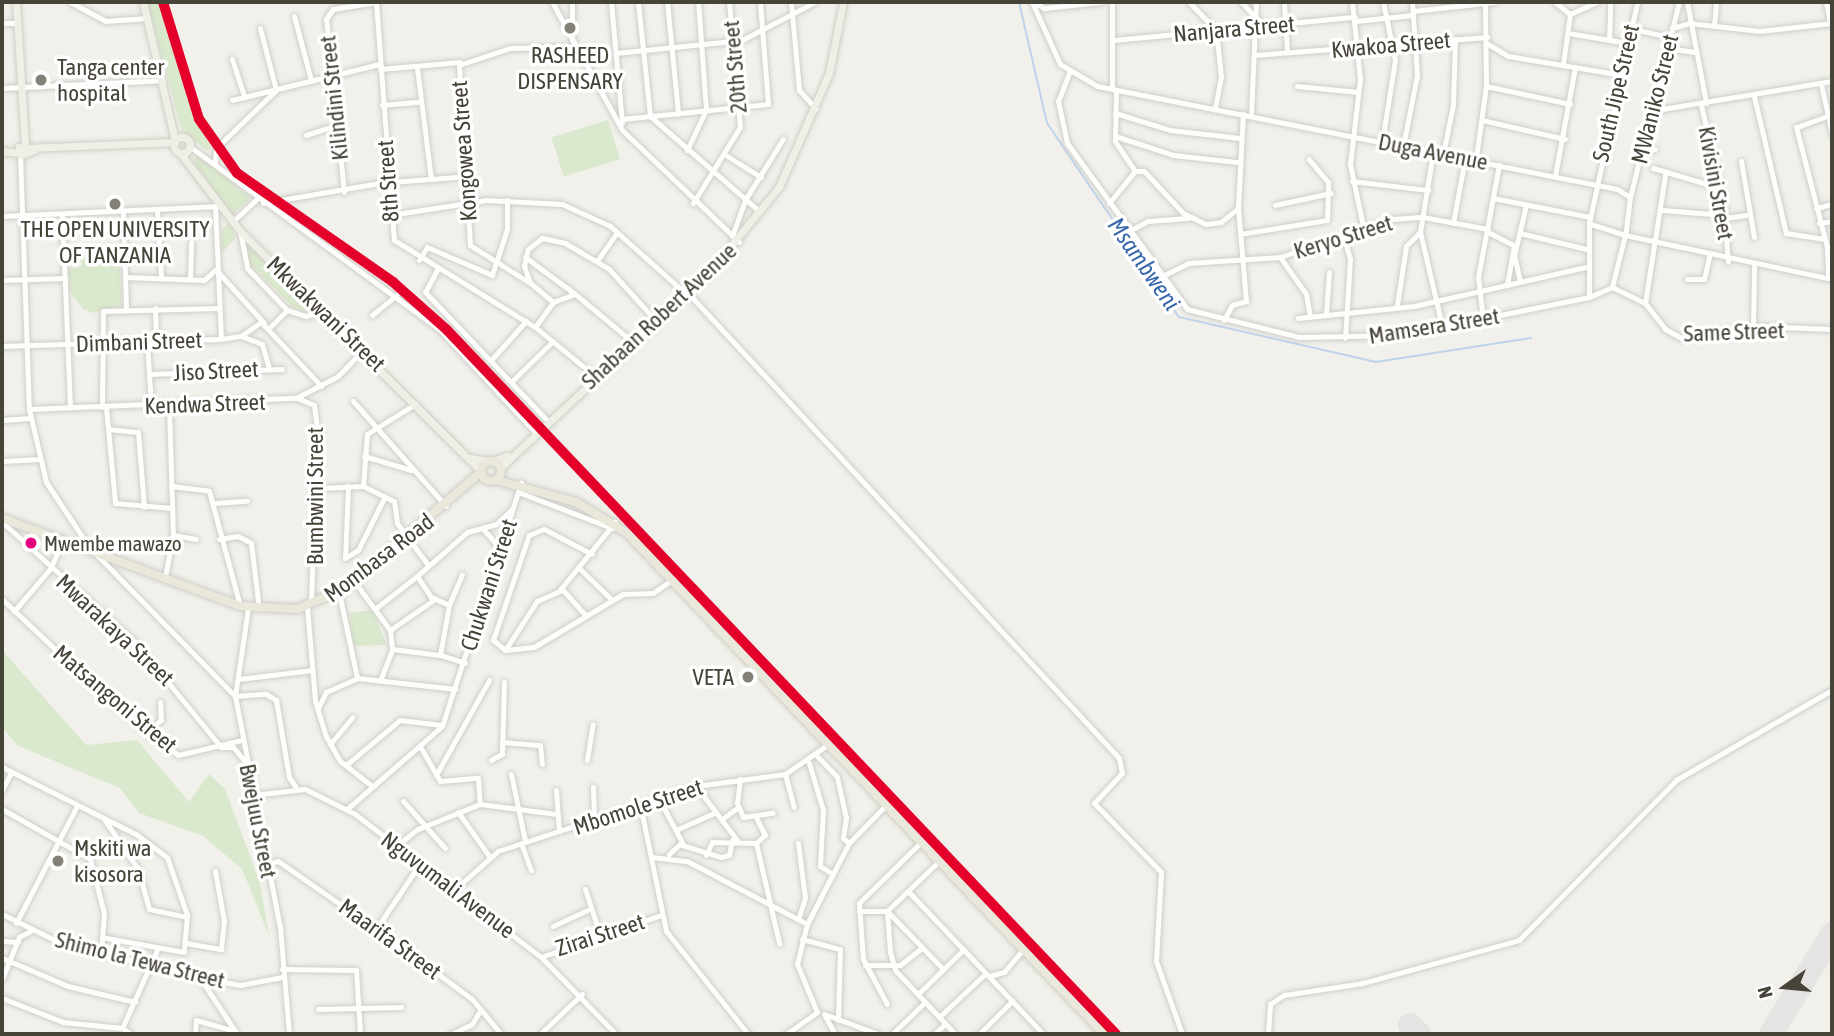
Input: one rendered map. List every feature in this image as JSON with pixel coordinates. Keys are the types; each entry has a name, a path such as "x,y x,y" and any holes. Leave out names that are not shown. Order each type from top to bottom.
{"highway":[{"path":"490,461 501,468 519,487 613,525 673,579 1104,1034"},
{"name":"Mombasa Road","path":"2,520 64,538 244,607 260,610 309,607 339,593 354,582 470,486 490,461"},
{"path":"481,471 493,481 501,468"},
{"name":"Mombasa Road","path":"470,486 510,479"}],"main road":[{"path":"16,2 22,150"},
{"path":"143,2 181,147"},
{"name":"Shabaan Robert Avenue","path":"501,468 508,456 534,431 634,343 739,242 784,178 816,108 843,2"},
{"path":"175,125 184,138 181,147"},
{"path":"5,151 181,147"},
{"name":"Mkwakwani Street","path":"181,147 217,206 240,231 364,349 481,471"},
{"path":"468,456 490,461 508,456"}],"street":[{"path":"70,2 105,20 148,18"},
{"name":"8th Street","path":"376,2 387,182 394,240 419,260 438,268 535,327 596,377"},
{"name":"Kilindini Street","path":"344,192 327,13 376,2"},
{"path":"552,2 622,130 693,202 739,242"},
{"path":"572,2 572,40"},
{"path":"611,2 622,130"},
{"path":"638,2 650,116 713,177 760,212"},
{"path":"667,2 678,113"},
{"path":"687,150 706,110 698,2"},
{"name":"20th Street","path":"693,202 727,156 740,127 729,2"},
{"path":"622,119 768,104 760,2"},
{"path":"791,2 799,90 816,108"},
{"path":"616,53 733,43 816,2"},
{"path":"1033,2 1044,8 1101,2"},
{"path":"1033,2 1046,41 1069,73"},
{"path":"1112,2 1115,136 1135,171"},
{"path":"1189,2 1216,30 1221,77 1215,109"},
{"path":"1241,2 1262,25"},
{"path":"1251,116 1254,55 1251,26 1256,2"},
{"path":"1284,2 1287,51"},
{"path":"1352,2 1358,48 1358,92 1351,136 1352,181 1363,226"},
{"path":"1382,142 1395,74 1387,43 1383,2"},
{"path":"1404,146 1417,40 1412,2"},
{"path":"1476,158 1486,86 1488,44 1485,2"},
{"name":"Nanjara Street","path":"1114,40 1262,25 1385,18 1495,2"},
{"path":"1555,2 1570,14"},
{"path":"1570,14 1597,2"},
{"path":"1609,40 1610,2"},
{"path":"1630,2 1637,5"},
{"name":"MWaniko Street","path":"1630,197 1679,2"},
{"name":"Kivisini Street","path":"1687,2 1725,216 1728,262"},
{"path":"1714,26 1716,2"},
{"path":"1672,28 1689,23 1760,31 1831,23 1826,2"},
{"name":"South Jipe Street","path":"1589,297 1585,267 1594,184 1637,5"},
{"path":"1563,64 1570,14"},
{"path":"294,16 311,80"},
{"path":"2,23 16,23"},
{"path":"260,28 276,90"},
{"path":"1632,29 1669,37"},
{"path":"1568,33 1628,43"},
{"name":"Kwakoa Street","path":"1254,55 1358,48 1417,40 1487,37"},
{"path":"1443,154 1453,105 1455,39"},
{"path":"1488,44 1508,56 1621,75"},
{"path":"232,100 311,80 380,67 417,68 464,61 510,48 576,47"},
{"path":"1666,48 1695,52"},
{"path":"232,59 244,97"},
{"name":"Kongowea Street","path":"464,61 458,70 472,203 470,245 494,259"},
{"path":"417,68 419,102 431,179"},
{"path":"1555,176 1565,139 1575,68"},
{"name":"Duga Avenue","path":"1069,73 1114,90 1443,154 1476,158 1594,184 1630,197"},
{"name":"Mamsera Street","path":"1069,73 1058,101 1061,129 1160,277 1187,309 1299,337 1345,338 1483,320 1589,297 1612,287"},
{"path":"2,88 164,80"},
{"path":"1650,111 1754,96 1832,81"},
{"path":"1821,84 1832,134"},
{"path":"1297,86 1358,92"},
{"path":"1486,86 1570,104"},
{"path":"215,163 216,148 276,90"},
{"path":"1754,96 1786,233 1823,239"},
{"path":"382,105 419,102"},
{"path":"1115,113 1170,130 1240,138"},
{"path":"1224,320 1232,305 1246,301 1237,162 1243,114"},
{"path":"1493,198 1590,220 1598,228 1728,262 1830,279 1830,246 1823,239 1796,127 1827,116"},
{"path":"1482,121 1565,139"},
{"path":"306,135 337,125"},
{"path":"1115,136 1149,143 1161,153 1237,162"},
{"path":"732,236 745,200 783,139"},
{"path":"181,147 215,163 260,201 397,295 440,330 534,431"},
{"path":"1642,152 1655,149"},
{"path":"22,150 29,409 37,459 60,509 89,547 235,696 276,700 289,777 298,789 253,795"},
{"path":"1433,152 1420,232 1442,326"},
{"path":"727,156 761,177"},
{"path":"1453,223 1465,158"},
{"path":"1240,234 1327,220 1331,193 1309,159"},
{"path":"1741,160 1746,215 1754,237"},
{"path":"1483,320 1477,294 1499,165"},
{"path":"1653,168 1665,175 1720,188"},
{"path":"1110,204 1135,171"},
{"path":"1135,171 1144,171 1188,218"},
{"path":"1645,303 1654,241 1662,210 1665,175"},
{"path":"232,222 260,201 344,192 387,182 469,176"},
{"path":"1352,181 1428,190"},
{"path":"1275,205 1331,193"},
{"path":"1612,287 1626,235 1630,197"},
{"path":"419,260 428,247 488,276 507,229 507,200"},
{"path":"390,215 507,200 562,204 617,233 687,293 1119,758 1122,773 1094,803 1161,872 1156,961 1182,1034"},
{"path":"1816,208 1832,204"},
{"path":"1507,285 1526,205"},
{"path":"2,216 158,211 217,206 216,269 221,339"},
{"path":"1129,231 1148,221 1188,218 1215,225 1238,208"},
{"path":"1662,210 1725,216 1746,215"},
{"path":"158,211 161,276"},
{"path":"123,212 126,309"},
{"path":"62,215 70,408"},
{"name":"Keryo Street","path":"1160,277 1189,263 1279,257 1344,237 1363,226 1423,217 1488,231 1514,245 1514,256"},
{"path":"1819,223 1832,221"},
{"path":"1587,239 1598,228"},
{"path":"240,231 247,268 288,310 306,316 324,310"},
{"path":"1397,305 1406,246 1420,232"},
{"path":"597,261 617,233"},
{"path":"1520,233 1586,248"},
{"path":"1344,237 1350,259 1345,338"},
{"path":"530,283 525,257 536,240 550,238 597,261 656,321"},
{"path":"190,277 191,242"},
{"path":"1514,256 1520,281"},
{"path":"525,257 634,343"},
{"path":"1279,257 1306,294 1310,316"},
{"path":"1687,279 1704,279 1709,257"},
{"path":"494,259 553,302"},
{"path":"1753,326 1754,265"},
{"path":"1298,318 1435,301 1446,294 1477,294 1520,281 1585,267"},
{"path":"438,268 425,292 492,359 547,420"},
{"path":"125,277 190,277 204,280 216,269"},
{"path":"216,269 321,386"},
{"path":"1326,314 1329,272"},
{"path":"2,280 65,278"},
{"name":"Same Street","path":"1612,287 1645,303 1665,329 1681,338 1753,326 1832,328"},
{"path":"535,327 553,302 575,294"},
{"path":"372,315 397,295"},
{"path":"155,308 156,341"},
{"path":"172,508 115,503 104,407 100,314 126,309 218,308"},
{"name":"Dimbani Street","path":"2,346 221,339 241,336 267,325 288,310"},
{"path":"492,359 526,321"},
{"path":"241,336 262,344 269,368"},
{"path":"147,341 151,406"},
{"path":"512,381 553,341"},
{"name":"Kendwa Street","path":"29,409 169,406 296,398 321,386 364,349"},
{"name":"Jiso Street","path":"150,374 282,369"},
{"name":"Bumbwini Street","path":"296,398 314,405 320,488 309,607 312,670 318,708"},
{"path":"354,401 412,471 446,506"},
{"path":"363,485 365,438 375,427 416,403"},
{"path":"166,578 173,536 169,406"},
{"path":"2,421 30,418"},
{"path":"108,429 138,432 144,507"},
{"path":"364,457 412,471"},
{"path":"2,461 37,459"},
{"path":"320,488 363,485 396,503 395,520 428,565"},
{"path":"172,486 204,486 215,503 219,539 244,607"},
{"path":"348,486 345,558 358,550 384,498"},
{"name":"Chukwani Street","path":"455,690 502,550 519,487"},
{"path":"215,503 247,500"},
{"path":"376,608 467,532 483,528 514,508"},
{"name":"Mwarakaya Street","path":"2,520 50,569 159,666 221,747 237,750 248,769"},
{"path":"505,650 537,601 561,588 592,554 613,525"},
{"path":"483,528 502,550"},
{"path":"592,554 544,529 529,535 493,640 505,650 534,647 612,600 666,586 673,579"},
{"path":"173,536 196,539"},
{"path":"219,539 238,536 251,543 260,610"},
{"path":"14,611 50,569 64,538"},
{"path":"578,567 612,600"},
{"path":"440,655 449,605 462,575"},
{"path":"417,576 435,599 449,605"},
{"path":"354,582 390,630 392,649 380,681"},
{"path":"561,588 584,615"},
{"path":"339,593 357,678"},
{"name":"Matsangoni Street","path":"2,598 147,732 178,755 242,740"},
{"path":"390,630 435,599"},
{"name":"Bwejuu Street","path":"244,607 239,679 235,696 267,864 289,1034"},
{"path":"392,649 440,655 465,663"},
{"path":"239,679 312,670"},
{"path":"346,809 371,785 421,748 442,725 455,690 357,678 326,692 318,708 330,744 346,765 371,785"},
{"path":"436,775 489,680"},
{"path":"491,760 502,754 504,682"},
{"path":"1268,1034 1270,1004 1284,995 1363,983 1519,940 1676,780 1832,690"},
{"path":"147,732 161,720 160,702"},
{"path":"330,744 353,717"},
{"path":"346,765 400,720 442,725"},
{"path":"587,760 593,724"},
{"path":"502,742 540,745 542,764"},
{"name":"Mbomole Street","path":"454,890 489,856 523,842 641,808 696,786 785,774 809,763 830,743"},
{"path":"421,748 440,781 478,778 480,804"},
{"path":"817,756 836,777 846,818 842,838 849,843"},
{"path":"809,763 823,810 820,866 831,873"},
{"path":"2,767 77,806 103,816 167,857 187,917 186,943 181,955 106,938"},
{"path":"2,790 11,772"},
{"path":"511,774 523,842 531,870"},
{"path":"785,774 794,807"},
{"path":"722,819 737,808 740,779"},
{"path":"696,786 735,840"},
{"path":"593,787 594,823"},
{"name":"Nguvumali Avenue","path":"298,789 346,809 541,957 582,994 616,1034"},
{"path":"555,790 559,831"},
{"path":"403,801 445,848"},
{"path":"660,801 678,829 682,845"},
{"path":"396,846 426,825 480,804 519,812 556,814"},
{"path":"817,1012 797,964 807,924 831,873 849,843 886,805"},
{"path":"19,940 16,924 77,806"},
{"path":"641,808 661,915 671,940 748,1034"},
{"path":"706,855 709,843 735,840 756,843 765,835 757,819 737,808"},
{"path":"2,809 60,838 90,859 106,938 101,954"},
{"path":"458,812 489,856"},
{"path":"678,829 714,813"},
{"path":"757,819 774,813"},
{"path":"103,816 138,869 149,909 187,917"},
{"path":"682,845 706,855 729,855 735,840"},
{"path":"887,1004 864,965 859,911 863,894 922,841"},
{"path":"756,843 775,906 779,943"},
{"path":"798,843 805,898 798,919"},
{"path":"652,857 666,855 682,845"},
{"path":"666,855 775,906 807,924"},
{"path":"859,911 887,911 940,860"},
{"name":"Maarifa Street","path":"267,864 278,861 376,929 481,1009 502,1034"},
{"path":"376,929 419,865"},
{"path":"186,943 221,948 224,920 215,871"},
{"path":"585,889 587,910 598,932"},
{"path":"908,891 1043,1034"},
{"path":"553,926 587,910"},
{"path":"887,911 943,970"},
{"path":"887,911 893,966 955,1034"},
{"name":"Shimo la Tewa Street","path":"2,914 16,924 101,954 200,978 240,985 282,977"},
{"name":"Zirai Street","path":"541,957 598,932 661,915"},
{"path":"2,979 19,940 32,930"},
{"path":"802,939 840,949 838,1020"},
{"path":"2,941 19,940"},
{"path":"864,965 893,966 922,948"},
{"path":"918,994 964,949"},
{"path":"939,1017 988,975 1004,972 1023,949"},
{"path":"122,1028 157,950"},
{"path":"2,958 68,986 135,1002"},
{"path":"282,969 356,970 360,1034"},
{"path":"195,1034 196,1020 235,1031 200,978"},
{"path":"540,1034 582,994"},
{"path":"2,998 63,1022 122,1028 131,1034"},
{"path":"979,1034 1012,1001"},
{"path":"891,1034 925,1002"},
{"path":"318,1009 360,1005 401,1007"},
{"path":"451,1034 472,1024 481,1009"},
{"path":"817,1012 878,1034"},
{"path":"786,1034 817,1012"},
{"path":"824,1014 835,1034"},
{"path":"934,1034 945,1024"},
{"path":"1031,1034 1037,1028"}],"green space":[{"path":"147,2 161,2 188,99 211,148 207,151 182,131"},
{"path":"608,120 620,159 564,176 552,137"},
{"path":"196,153 251,198 232,215 194,162"},
{"path":"228,223 236,237 222,253 221,231"},
{"path":"244,239 319,310 310,314 293,307 248,262"},
{"path":"79,254 119,254 122,305 93,313 83,309 70,292 68,269 82,266"},
{"path":"372,610 387,645 354,646 349,613"},
{"path":"2,650 86,745 137,740 189,802 209,774 225,789 260,883 269,936 242,869 203,836 139,813 120,788 18,746 2,727"}],"waterway":[{"name":"Msambweni","path":"1019,2 1047,123 1179,317 1376,362 1531,338"}],"runway":[{"path":"1771,1034 1832,934"},
{"path":"1410,1025 1419,1034"}],"transit line":[{"path":"163,2 199,119 237,173 393,282 447,330 1116,1034"}],"place":[{"name":"RASHEED DISPENSARY","path":"570,28"},
{"name":"Tanga center hospital","path":"41,80"},
{"name":"THE OPEN UNIVERSITY OF TANZANIA","path":"115,204"},
{"name":"Mwembe mawazo","path":"31,543"},
{"name":"VETA","path":"748,677"},
{"name":"Mskiti wa kisosora","path":"58,861"}]}
